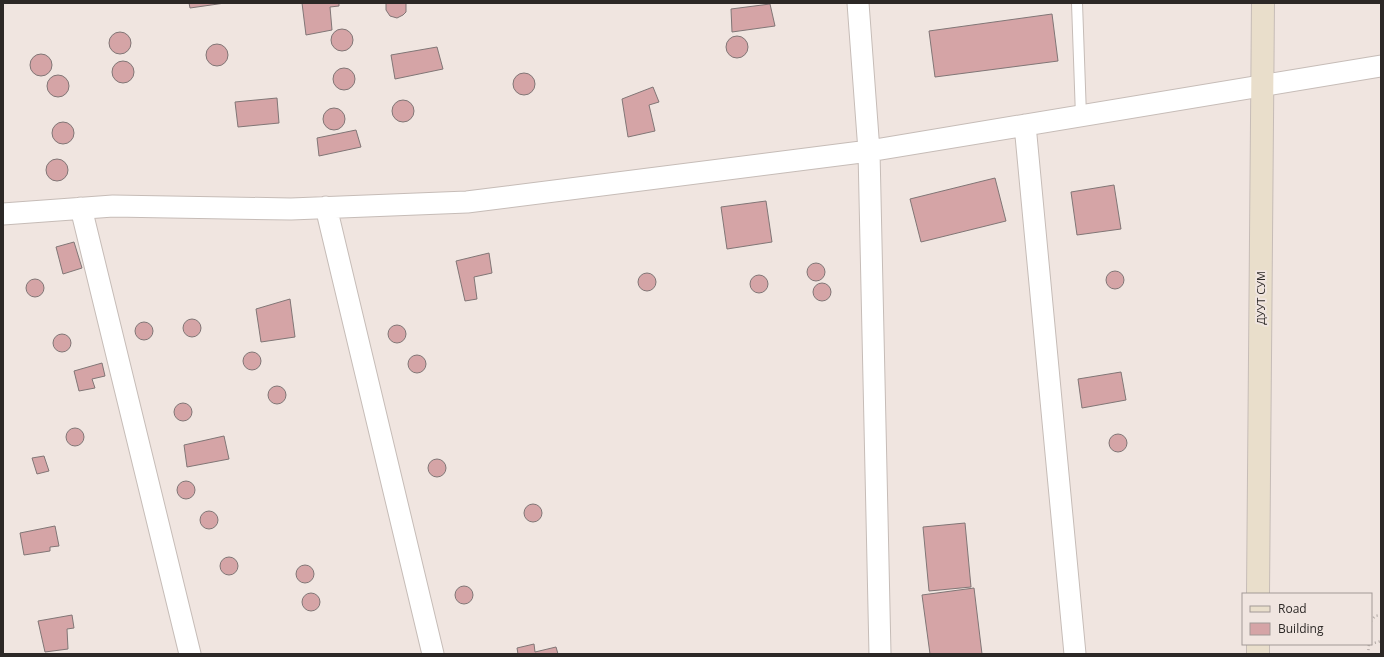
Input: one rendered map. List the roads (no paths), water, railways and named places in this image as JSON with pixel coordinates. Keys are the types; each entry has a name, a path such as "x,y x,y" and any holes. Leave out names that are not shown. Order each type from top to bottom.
{"main road":[{"name":"ДУУТ СУМ","path":"1258,593 1261,86 1263,3"}],"street":[{"path":"858,3 869,151 880,654"},
{"path":"3,214 113,206 291,209 467,202 869,151 1381,66"},
{"path":"1025,125 1075,654"},
{"path":"326,207 433,654"},
{"path":"81,208 190,654"}],"lane":[{"path":"1077,3 1081,116"}]}
